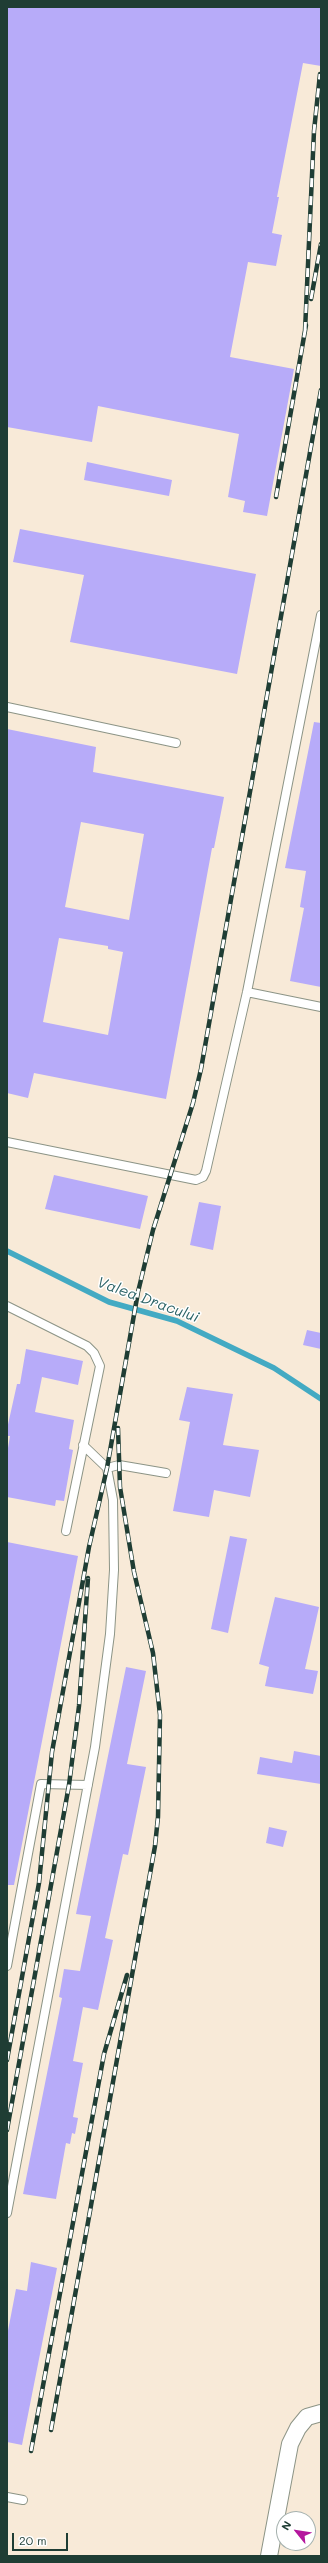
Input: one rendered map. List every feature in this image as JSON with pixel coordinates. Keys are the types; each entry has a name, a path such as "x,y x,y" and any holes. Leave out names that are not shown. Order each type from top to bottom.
{"street":[{"path":"269,2556 290,2444 298,2428 307,2417 321,2413"}],"lane":[{"path":"7,1142 196,1180 202,1177 206,1171 247,992 321,616"},
{"path":"7,707 176,743"},
{"path":"247,992 321,1007"},
{"path":"7,1306 87,1346 94,1354 100,1366 66,1531"},
{"path":"7,2213 95,1747 110,1634 113,1577 113,1500 107,1468 83,1445"},
{"path":"107,1468 119,1464 166,1473"},
{"path":"7,1966 41,1784 88,1785"},
{"path":"7,2496 23,2500"}],"building":[{"path":"7,7 321,7 321,66 303,63 277,197 279,197 272,233 282,235 276,266 248,262 230,357 294,369 267,516 243,512 245,501 228,497 239,434 98,406 92,442 7,427"},
{"path":"87,462 172,480 169,496 84,480"},
{"path":"20,529 256,574 237,674 70,642 84,575 13,562"},
{"path":"314,722 321,723 321,987 290,981 304,908 300,907 306,871 285,868"},
{"path":"7,729 96,747 93,772 224,797 214,848 212,848 166,1099 34,1073 28,1098 7,1093","holes":["81,822 144,834 129,920 65,907","59,938 108,946 108,949 123,952 108,1035 43,1022"]},
{"path":"54,1175 148,1196 140,1229 45,1209"},
{"path":"199,1202 221,1206 213,1250 190,1245"},
{"path":"307,1330 321,1333 321,1349 303,1345"},
{"path":"26,1349 83,1361 78,1385 42,1377 35,1412 74,1420 69,1449 73,1450 64,1501 56,1500 55,1506 7,1497 7,1454 10,1436 7,1436 7,1429 17,1384 20,1384"},
{"path":"187,1387 233,1394 223,1445 259,1450 250,1497 214,1490 209,1517 173,1511 190,1422 179,1420"},
{"path":"230,1536 247,1539 228,1633 211,1629"},
{"path":"7,1542 78,1556 14,1885 7,1885"},
{"path":"275,1597 319,1607 305,1669 318,1671 313,1694 265,1686 269,1667 259,1664"},
{"path":"126,1667 146,1671 127,1764 146,1767 128,1855 123,1854 105,1938 113,1940 98,2010 83,2007 73,2061 83,2063 73,2117 78,2118 75,2134 72,2133 70,2144 66,2143 56,2199 23,2194 62,1998 59,1997 64,1969 80,1971 91,1916 76,1914"},
{"path":"294,1751 321,1756 321,1784 257,1774 260,1757 292,1763"},
{"path":"269,1827 287,1831 283,1847 266,1843"},
{"path":"31,2262 57,2268 22,2445 7,2442 7,2336 16,2289 27,2291"}],"waterway":[{"name":"Valea Dracului","path":"7,1251 109,1302 177,1321 274,1368 321,1399"}],"railway":[{"path":"305,331 314,131 320,74"},
{"path":"311,299 321,244"},
{"path":"276,497 306,325"},
{"path":"7,2060 39,1883 52,1752 89,1547 107,1468 138,1292 153,1230 193,1103 201,1069 321,390"},
{"path":"51,2430 155,1846 158,1817 160,1715 153,1653 134,1572 120,1487 118,1428"},
{"path":"7,2130 69,1785 79,1706 88,1578"},
{"path":"31,2451 104,2054 127,1975"}]}
